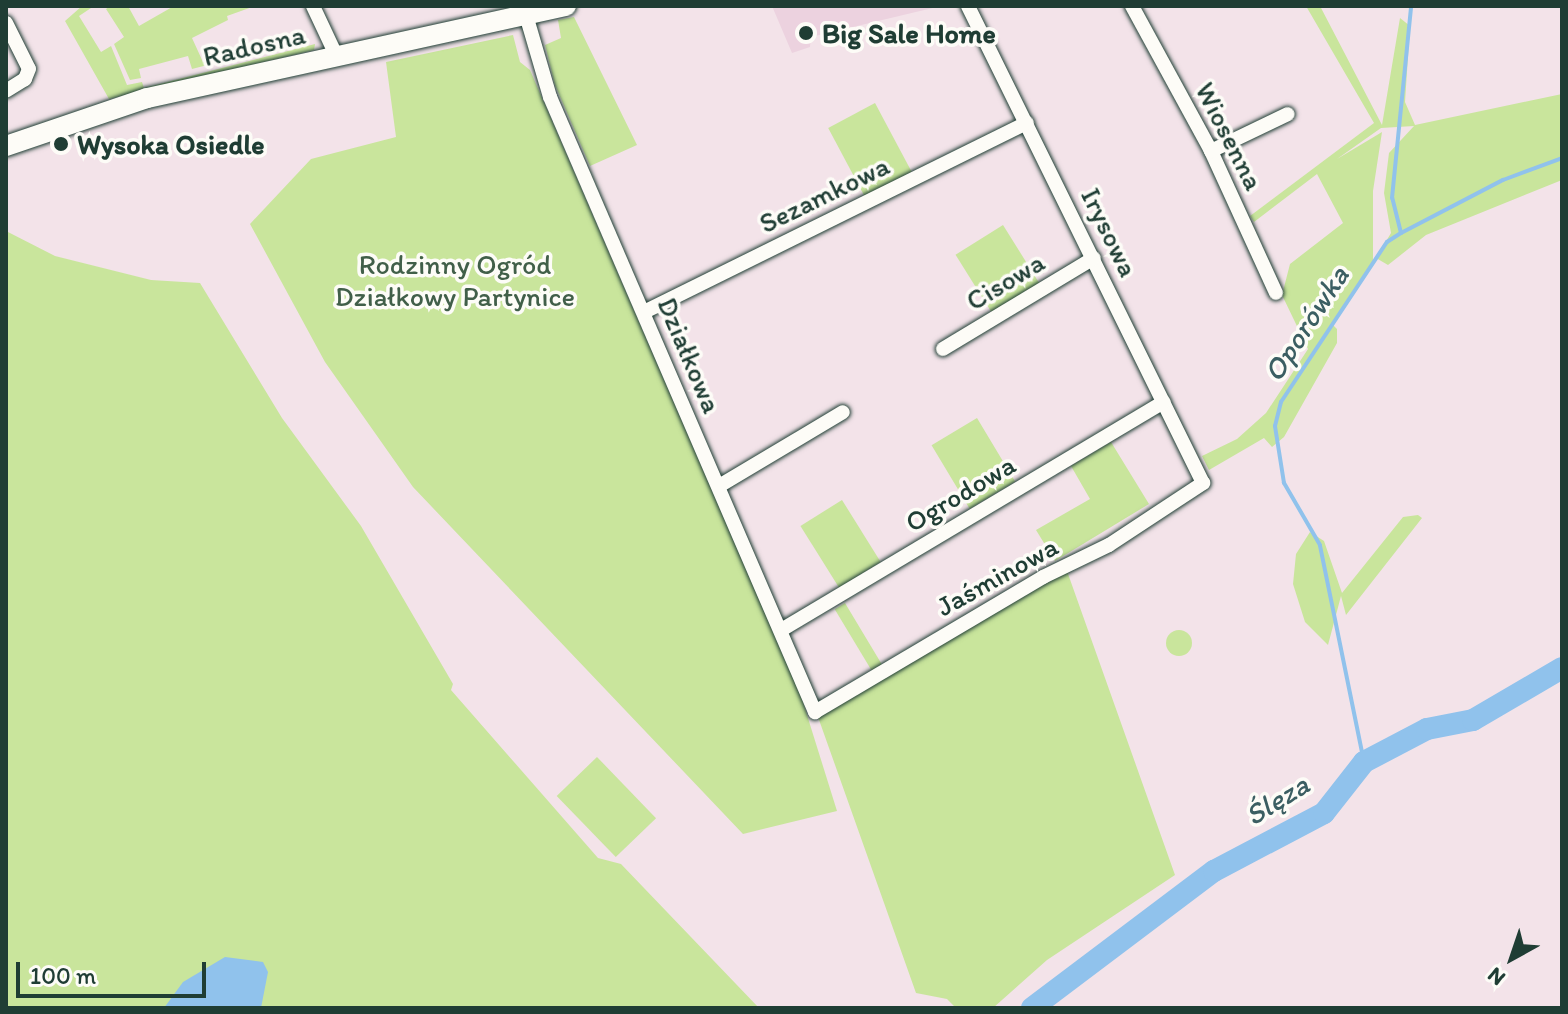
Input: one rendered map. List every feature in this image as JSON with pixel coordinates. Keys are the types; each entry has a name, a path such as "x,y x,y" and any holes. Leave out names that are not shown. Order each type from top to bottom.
{"street":[{"path":"313,6 336,55"},
{"name":"Radosna","path":"6,146 147,98 566,6"},
{"name":"Irysowa","path":"968,6 1203,483"},
{"name":"Wiosenna","path":"1132,6 1211,151 1276,293"},
{"name":"Działkowa","path":"526,15 550,97 783,629 815,712"},
{"path":"6,23 29,69 25,79 6,91"},
{"path":"1211,151 1288,114"},
{"name":"Sezamkowa","path":"644,312 1027,123"},
{"name":"Cisowa","path":"943,349 1094,258"},
{"name":"Ogrodowa","path":"783,629 1164,402"},
{"path":"719,486 843,412"},
{"name":"Jaśminowa","path":"815,712 1043,577 1109,545 1203,483"}],"shaded area":[{"name":"Big Sale Home","path":"772,6 941,6 811,37 810,47 792,53"}],"green space":[{"path":"82,6 94,6 79,16 101,52 111,46 127,85 142,82 144,88 315,44 314,50 109,99 65,21"},
{"path":"110,6 128,6 139,26 174,6 255,6 227,16 228,20 192,38 203,62 215,57 223,61 192,69 188,56 139,69 141,78 130,80 114,44 124,37 106,9"},
{"path":"1306,6 1320,6 1382,125 1400,18 1410,26 1405,102 1415,125 1562,94 1562,180 1426,235 1388,265 1376,258 1391,233 1384,193 1389,153 1414,126 1381,128 1337,159 1382,132 1373,191 1373,262 1332,324 1337,329 1337,343 1284,437 1272,447 1264,438 1209,470 1202,456 1237,439 1266,413 1308,349 1282,295 1290,264 1343,223 1317,174 1254,222 1250,216 1374,123"},
{"path":"574,17 637,145 590,166 555,85 545,45 561,38 558,20"},
{"name":"Rodzinny Ogród Działkowy Partynice","path":"513,35 520,62 530,70 802,699 837,811 743,834 413,487 325,362 250,224 311,159 396,137 386,62"},
{"path":"875,103 912,172 865,197 828,128"},
{"path":"1003,225 1039,283 992,312 956,255"},
{"path":"6,231 55,256 151,280 200,283 282,418 361,526 453,684 451,690 598,858 621,864 759,1008 6,1008"},
{"path":"977,418 1015,481 970,509 932,445"},
{"path":"1111,442 1149,504 1055,561 1036,530 1090,499 1071,466"},
{"path":"842,500 881,562 839,588 800,526"},
{"path":"1418,515 1422,518 1346,615 1341,596 1328,645 1305,622 1293,584 1296,554 1310,532 1324,541 1342,593 1403,517"},
{"path":"1067,571 1175,875 1047,960 993,1008 956,1008 947,999 916,993 818,717"},
{"path":"845,603 883,666 873,673 835,609"},
{"path":"1179,630 1188,634 1192,643 1188,652 1179,656 1170,652 1166,643 1170,634"},
{"path":"597,757 656,818 616,857 557,796"}],"water":[{"path":"225,957 263,962 268,972 261,1008 164,1008 183,982"}],"waterway":[{"name":"Oporówka","path":"1364,762 1320,545 1284,483 1275,426 1281,402 1387,242 1401,233 1392,198 1411,6"},
{"path":"1401,233 1503,180 1562,158"},
{"name":"Ślęza","path":"1032,1008 1214,871 1324,813 1364,762 1427,729 1473,720 1562,668"}],"place":[{"name":"Big Sale Home","path":"806,33"},
{"name":"Wysoka Osiedle","path":"61,144"}]}
